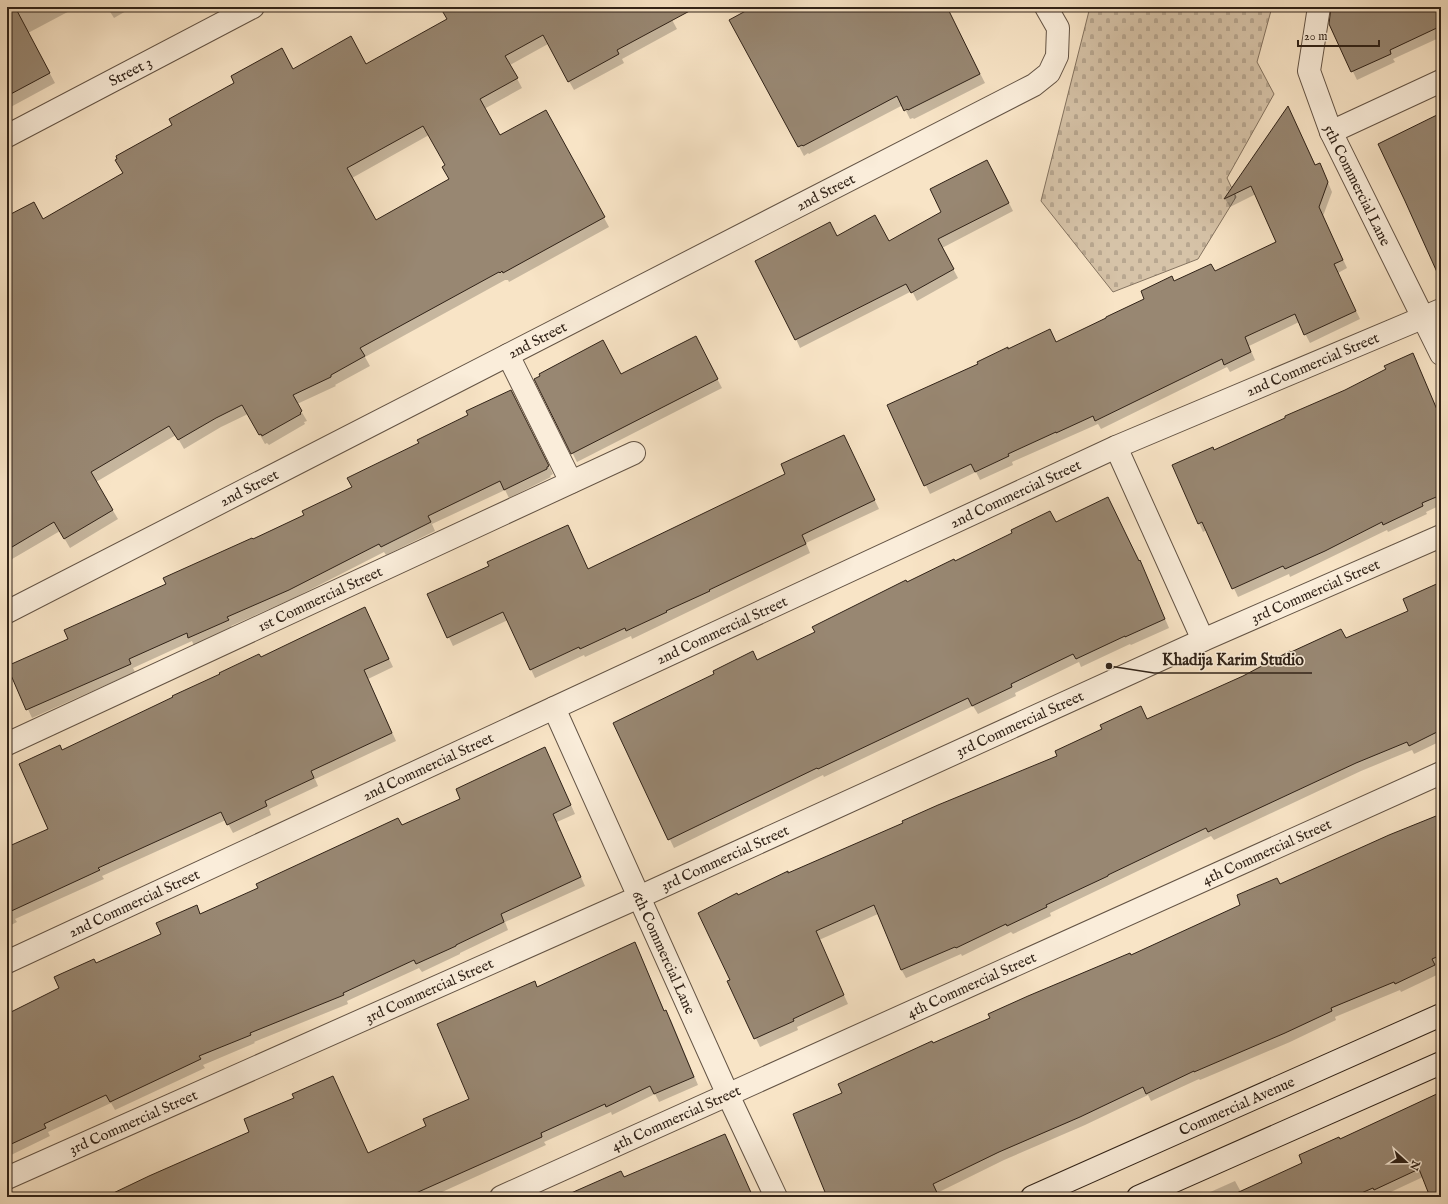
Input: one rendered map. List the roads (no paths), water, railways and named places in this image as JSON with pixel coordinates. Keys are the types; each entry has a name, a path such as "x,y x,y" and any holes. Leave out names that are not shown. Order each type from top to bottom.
{"street":[{"name":"Street 3","path":"7,136 253,7"},
{"name":"2nd Street","path":"7,612 1034,85 1049,73 1057,56 1058,28 1046,7"},
{"name":"5th Commercial Lane","path":"1319,7 1309,71 1331,132 1432,314 1441,354"},
{"path":"1331,132 1441,81"},
{"name":"2nd Commercial Street","path":"7,962 1116,447 1432,314"},
{"path":"508,355 571,482"},
{"path":"1116,447 1204,640"},
{"name":"1st Commercial Street","path":"7,744 634,453"},
{"name":"3rd Commercial Street","path":"7,1178 639,897 1204,640 1441,536"},
{"name":"6th Commercial Lane","path":"554,708 728,1095 776,1197"},
{"name":"4th Commercial Street","path":"501,1197 1441,773"},
{"name":"Commercial Avenue","path":"1032,1197 1441,1015"},
{"path":"1138,1197 1441,1063"}],"place":[{"name":"Khadija Karim Studio","path":"1109,666"}]}
